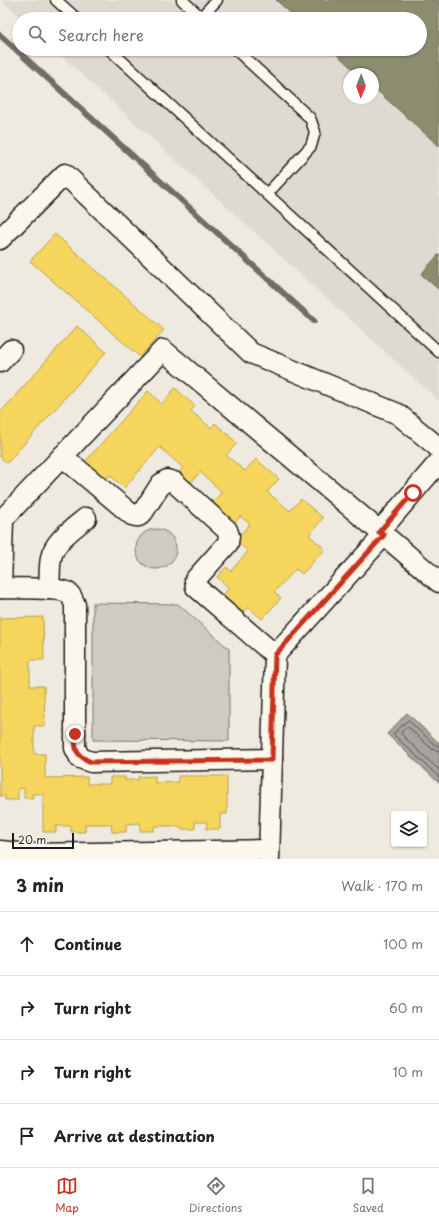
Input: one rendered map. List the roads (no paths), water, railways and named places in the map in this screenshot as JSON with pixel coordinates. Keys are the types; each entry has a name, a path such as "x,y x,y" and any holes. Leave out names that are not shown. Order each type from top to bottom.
{"street":[{"path":"0,239 65,174 250,353 398,414 439,448"},
{"path":"272,760 91,762 80,758 75,748 75,605 72,597 67,592 57,589 0,588 1,517 62,456 163,350 439,582"},
{"path":"62,456 132,515 137,517 140,516 161,484 167,480 174,482 227,530 229,536 228,543 195,580 196,587 275,655"},
{"path":"0,851 29,854 269,854 275,655 382,533 439,462"},
{"path":"49,589 53,550 59,542 86,518"}],"lane":[{"path":"56,0 69,12"},
{"path":"182,0 195,12"},
{"path":"207,12 217,0"},
{"path":"117,56 439,352"},
{"path":"243,56 310,118 315,132 311,146 267,194"}],"water":[{"path":"407,713 439,743 439,783 387,734"}],"waterway":[{"path":"0,35 12,46"},
{"path":"23,56 314,321"}]}
